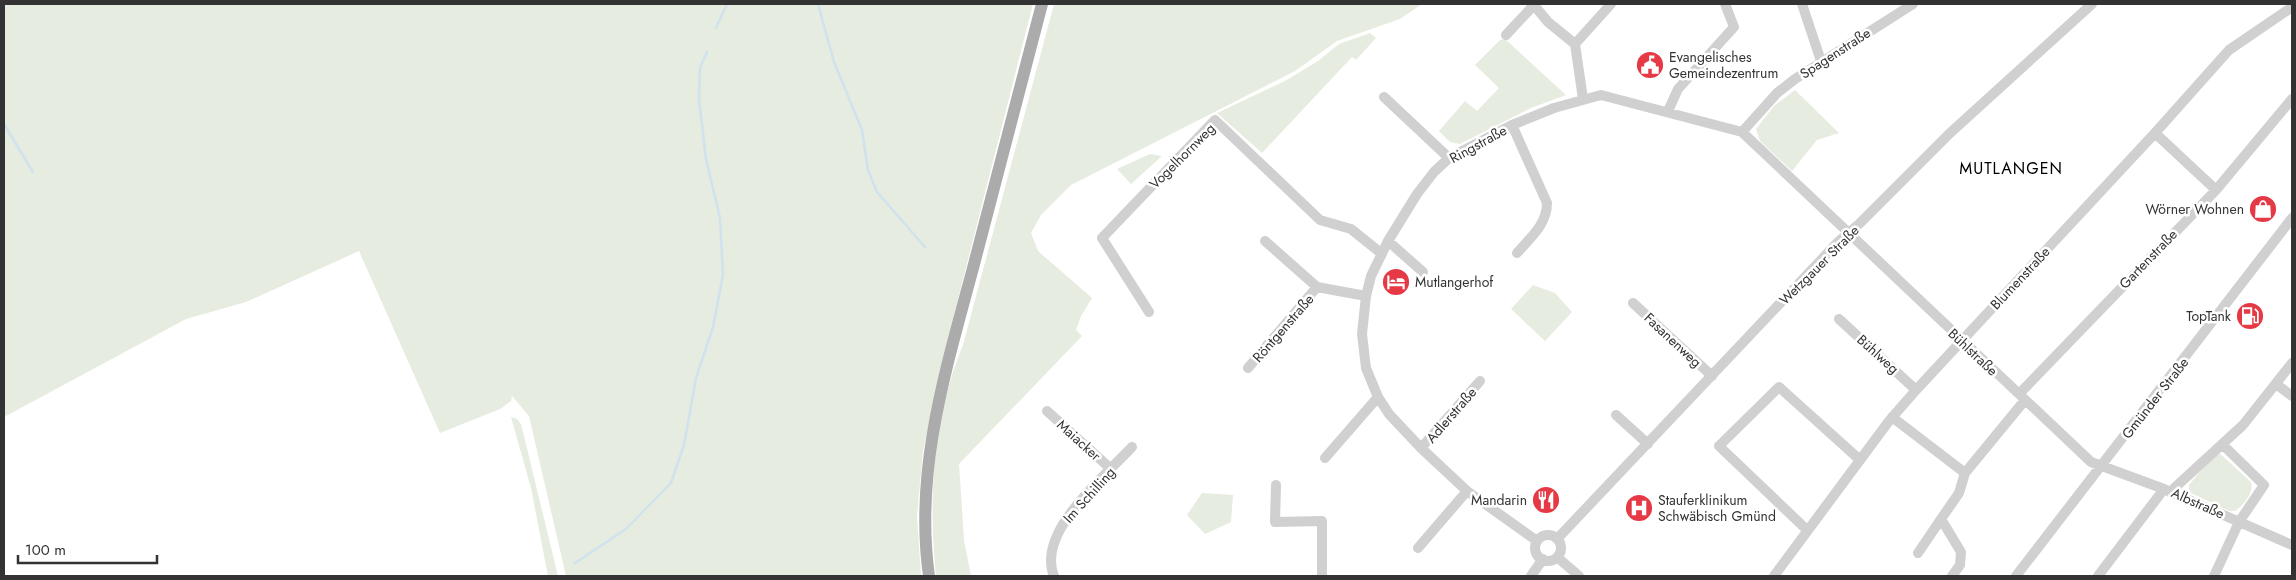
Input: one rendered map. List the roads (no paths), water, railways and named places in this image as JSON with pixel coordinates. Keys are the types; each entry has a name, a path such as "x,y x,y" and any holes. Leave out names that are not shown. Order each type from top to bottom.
{"main road":[{"path":"929,576 924,510 927,472 937,410 1042,4"}],"street":[{"path":"1576,44 1611,4"},
{"path":"1668,111 1678,90 1734,27 1725,4"},
{"path":"1802,4 1821,61"},
{"name":"Spagenstraße","path":"1742,132 1777,93 1821,61 1913,4"},
{"name":"Wetzgauer Straße","path":"1557,539 1847,234 1949,134 2092,4"},
{"path":"1506,35 1533,5 1548,22 1576,44 1583,99"},
{"name":"Blumenstraße","path":"1774,576 1892,417 1916,390 2155,133 2229,50 2292,7"},
{"name":"Ringstraße","path":"1537,541 1467,491 1421,448 1389,414 1378,397 1366,368 1362,334 1366,296 1371,276 1388,241 1417,194 1434,172 1449,158 1512,125 1583,99 1601,95 1668,111 1742,132 1847,234"},
{"path":"1384,96 1449,158"},
{"name":"Gartenstraße","path":"1918,553 1958,493 1965,473 2022,397 2216,190 2292,99"},
{"name":"Vogelhornweg","path":"1149,312 1102,238 1215,120 1320,220 1351,229 1382,254"},
{"path":"1512,125 1547,202 1547,213 1541,226 1517,253"},
{"path":"2155,133 2216,190"},
{"name":"Gmünder Straße","path":"2016,576 2292,218"},
{"name":"Bühlstraße","path":"1847,234 2091,462 2101,466"},
{"path":"1265,241 1317,288 1366,296"},
{"path":"1388,241 1423,272"},
{"name":"Röntgenstraße","path":"1248,368 1317,288"},
{"name":"Fasanenweg","path":"1633,303 1712,376"},
{"name":"Bühlweg","path":"1839,319 1916,390"},
{"path":"2098,576 2167,490 2243,425 2292,363"},
{"name":"Adlerstraße","path":"1421,448 1480,381"},
{"path":"2276,384 2292,396"},
{"path":"1807,530 1719,446 1779,387 1860,460"},
{"path":"1326,458 1378,397"},
{"name":"Maiacker","path":"1047,411 1111,469"},
{"path":"1616,415 1648,444"},
{"path":"1892,417 1965,473"},
{"path":"2214,576 2239,522 2264,485 2222,444"},
{"name":"Im Schilling","path":"1054,576 1052,570 1054,540 1065,518 1132,447"},
{"name":"Albstraße","path":"2101,466 2167,490 2292,545"},
{"path":"1276,485 1275,522 1322,521 1322,576"},
{"path":"1418,548 1467,491"},
{"path":"1941,519 1961,552 1960,565 1952,576"},
{"path":"1547,535 1557,539 1561,546 1557,557 1550,561 1543,560 1537,554 1537,541 1547,535"},
{"path":"1557,557 1579,576"},
{"path":"1531,576 1543,560"}],"waterway":[{"path":"716,28 727,4"},
{"path":"818,4 834,62 862,130 868,170 877,192 925,247"},
{"path":"575,563 626,529 671,483 684,445 696,378 713,327 723,275 720,218 706,159 699,99 700,68 707,52"},
{"path":"4,124 33,172"}],"place":[{"name":"Evangelisches Gemeindezentrum","path":"1650,65"},
{"name":"Wörner Wohnen","path":"2263,209"},
{"name":"Mutlangerhof","path":"1396,282"},
{"name":"TopTank","path":"2250,316"},
{"name":"Mandarin","path":"1546,500"},
{"name":"Stauferklinikum Schwäbisch Gmünd","path":"1639,508"}],"district":[{"name":"MUTLANGEN","path":"2011,168"}]}
